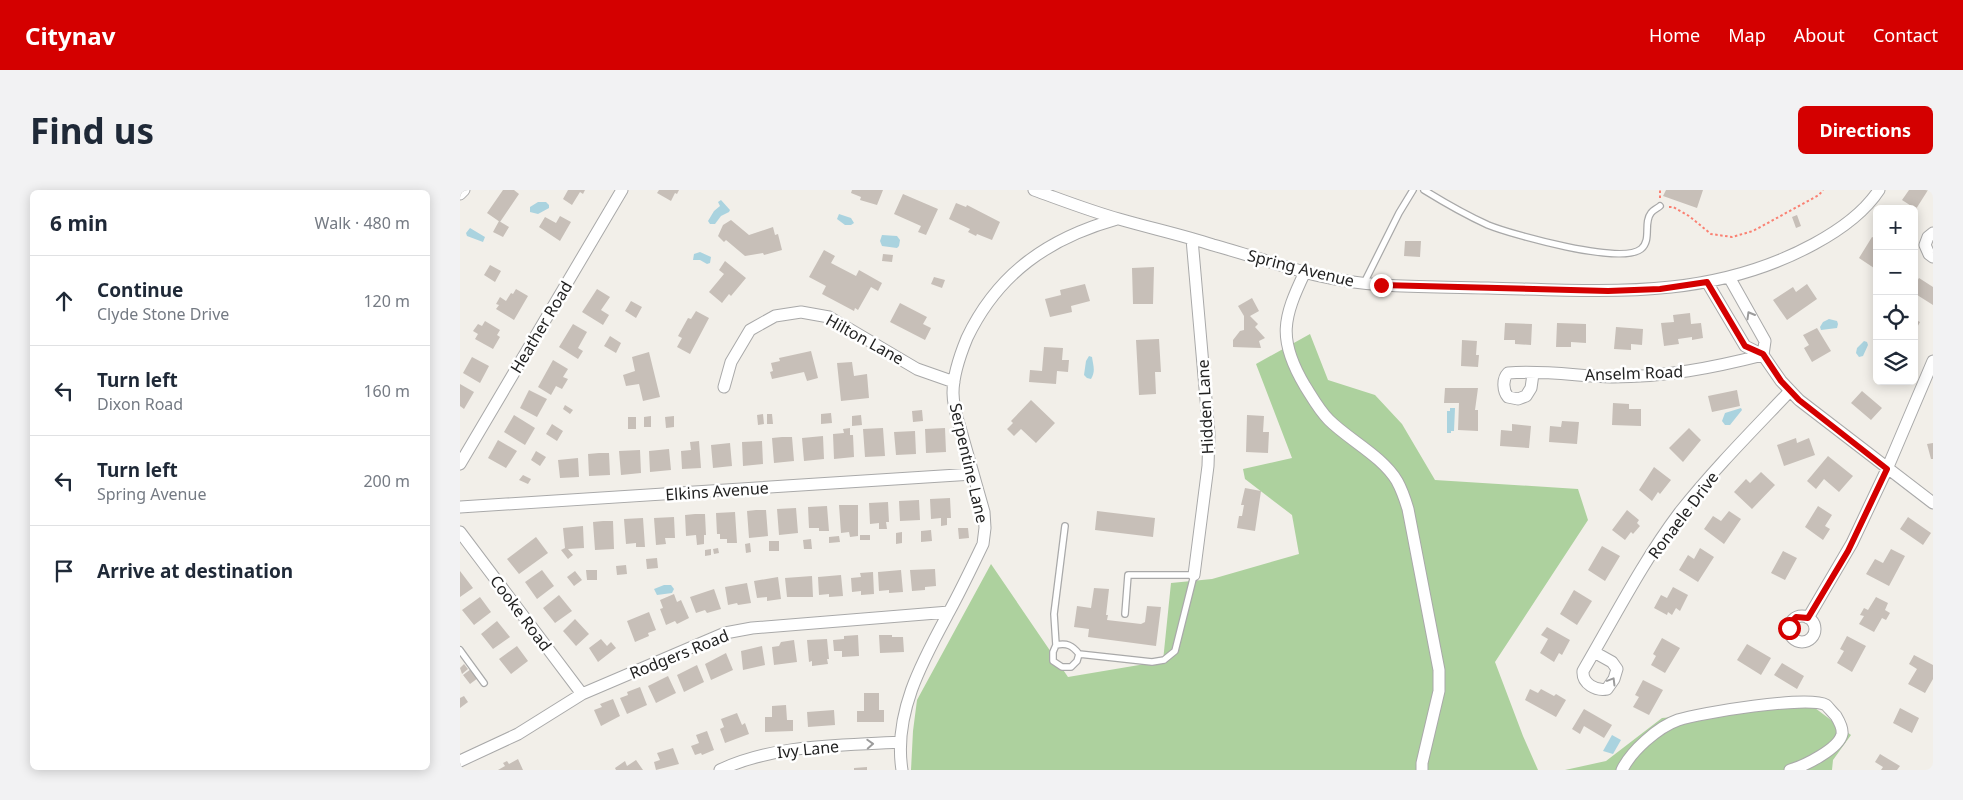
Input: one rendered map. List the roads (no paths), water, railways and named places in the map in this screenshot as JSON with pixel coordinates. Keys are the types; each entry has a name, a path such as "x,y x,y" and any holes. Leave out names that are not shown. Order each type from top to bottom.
{"street":[{"path":"460,194 464,190"},
{"name":"Heather Road","path":"460,464 622,190"},
{"name":"Spring Avenue","path":"1034,190 1118,219 1305,272 1364,283 1608,291 1660,289 1707,282 1761,268 1828,236 1857,214 1879,190"},
{"name":"Serpentine Lane","path":"902,770 900,742 911,691 921,665 983,544 984,512 954,404 954,382 963,348 983,309 1003,283 1022,265 1047,248 1080,232 1118,219"},
{"path":"1933,233 1926,241 1925,246 1933,257"},
{"name":"Hidden Lane","path":"1192,239 1209,434 1208,466 1194,575"},
{"path":"1305,272 1290,305 1286,326 1287,349 1297,373 1329,420 1367,451 1396,479 1408,509 1439,670 1439,691 1422,770"},
{"path":"1729,277 1765,341 1763,354"},
{"path":"1707,282 1745,346 1763,354 1790,391 1887,469 1933,503"},
{"name":"Hilton Lane","path":"724,386 730,362 750,330 775,316 795,312 814,313 829,317 917,369 954,382"},
{"name":"Anselm Road","path":"1533,374 1610,377 1672,374 1763,354"},
{"path":"1808,618 1848,551 1887,469 1933,361"},
{"name":"Ronaele Drive","path":"1594,652 1650,556 1680,512 1727,457 1790,391"},
{"name":"Elkins Avenue","path":"460,508 973,474"},
{"name":"Cooke Road","path":"460,532 582,694"},
{"name":"Rodgers Road","path":"460,761 518,734 582,694 725,633 752,628 949,612"},
{"path":"1622,770 1644,742 1657,731 1677,720 1732,709 1766,705 1814,702 1825,705 1839,722 1843,732 1840,738 1832,747 1818,757 1799,768 1790,770"},
{"name":"Ivy Lane","path":"720,770 747,759 787,751 900,742"}],"lane":[{"path":"1364,283 1395,220 1413,190"},
{"path":"1424,190 1490,226 1524,236 1595,252 1614,254 1633,253 1641,249 1646,242 1651,213 1660,206"},
{"path":"1065,526 1054,614 1056,645 1053,652 1053,661 1062,666 1071,667 1077,661 1079,654"},
{"path":"1056,645 1065,644 1072,646 1079,654 1152,662 1164,660 1175,650 1194,575 1128,575 1125,614"},
{"path":"460,650 484,683"}],"water":[{"path":"721,200 730,210 721,216 715,224 710,224 708,221 714,211 720,206 718,202"},
{"path":"538,202 546,202 549,208 538,214 530,212 530,207"},
{"path":"839,214 851,218 854,223 845,225 837,219"},
{"path":"470,228 485,237 483,242 467,236 466,233"},
{"path":"882,235 897,236 900,240 899,246 897,248 882,246 880,241"},
{"path":"700,252 711,257 710,263 707,264 700,260 693,260 694,254"},
{"path":"1829,319 1837,321 1837,328 1821,330 1820,327 1823,322"},
{"path":"1864,341 1868,345 1863,356 1859,357 1856,353 1857,348"},
{"path":"1089,356 1092,357 1094,368 1091,379 1084,375 1086,361"},
{"path":"1450,408 1455,408 1454,431 1447,433 1447,411 1450,411"},
{"path":"1741,408 1742,410 1730,425 1725,425 1722,421 1725,413"},
{"path":"664,585 671,585 674,589 672,593 657,595 654,589"},
{"path":"1612,735 1621,740 1613,754 1603,751"}]}
